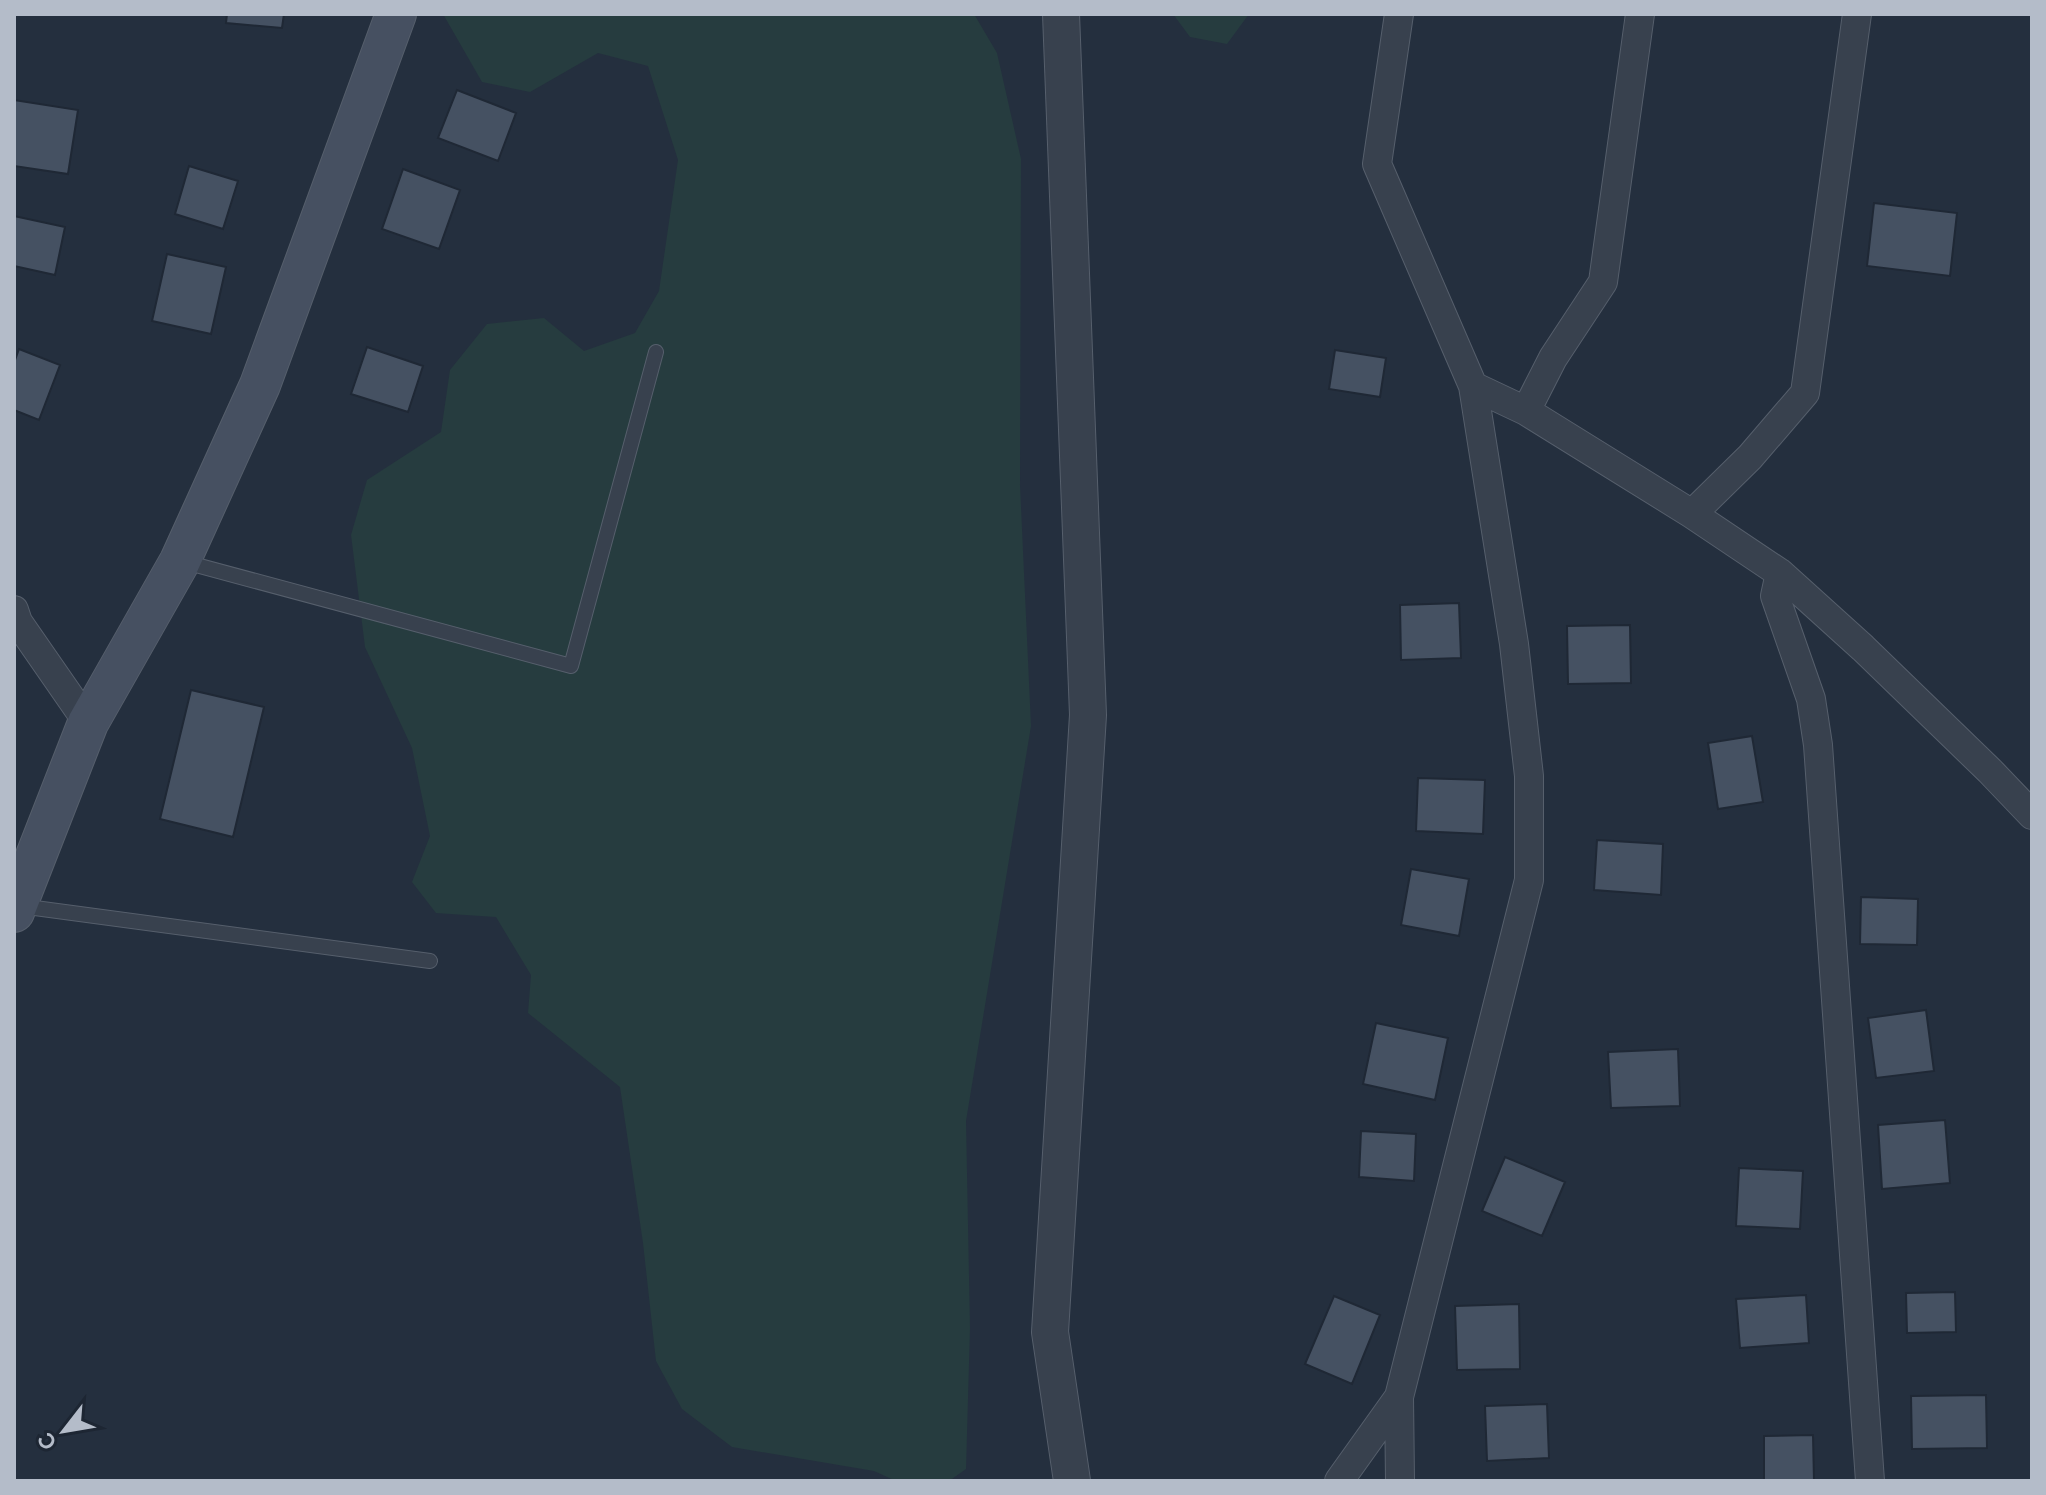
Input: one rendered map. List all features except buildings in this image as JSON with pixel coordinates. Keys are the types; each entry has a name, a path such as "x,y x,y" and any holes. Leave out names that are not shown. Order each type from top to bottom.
{"main road":[{"path":"15,909 88,723 180,561 260,385 396,14"}],"street":[{"path":"1061,14 1088,715 1050,1332 1072,1481"},
{"path":"1399,14 1377,164 1473,386 1516,659 1529,776 1529,880 1399,1397 1400,1481"},
{"path":"1526,411 1553,358 1603,282 1640,14"},
{"path":"1692,514 1750,457 1805,393 1857,14"},
{"path":"1473,386 1526,411 1692,514 1780,573 1863,648 2032,815"},
{"path":"1780,573 1775,596 1811,699 1818,745 1870,1481"},
{"path":"14,610 18,622 88,723"},
{"path":"1339,1481 1399,1397"}],"lane":[{"path":"180,561 571,666 656,352"},
{"path":"15,909 430,961"}],"green space":[{"path":"443,14 974,14 997,53 1021,159 1020,485 1031,726 966,1121 970,1328 966,1469 949,1481 896,1481 874,1471 732,1447 682,1409 656,1361 643,1243 620,1087 528,1013 531,975 496,917 436,913 412,882 430,836 412,748 365,647 351,535 367,480 441,432 450,370 487,324 544,318 584,351 635,333 659,291 678,160 648,66 598,53 530,92 482,82"},
{"path":"1173,14 1249,14 1227,44 1190,37"}]}
